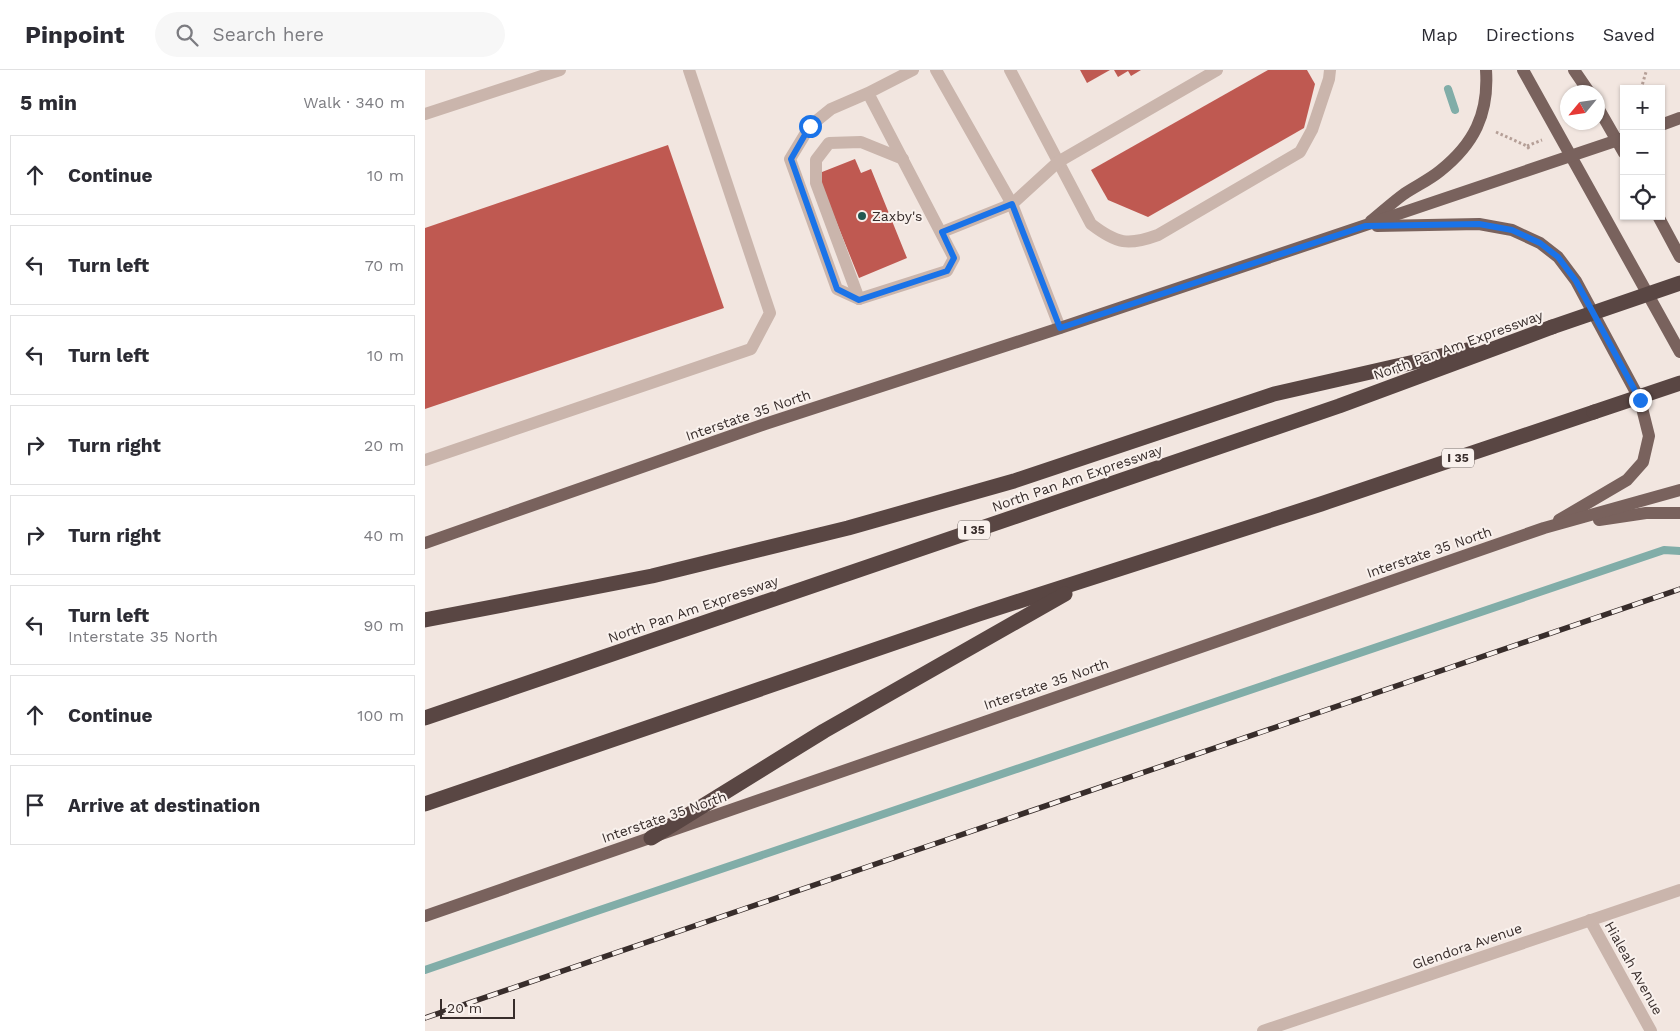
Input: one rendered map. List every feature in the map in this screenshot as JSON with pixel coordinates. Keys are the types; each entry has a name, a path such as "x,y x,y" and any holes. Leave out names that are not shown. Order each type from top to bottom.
{"highway":[{"name":"North Pan Am Expressway","path":"425,718 1339,406 1552,327 1680,283"},
{"path":"425,620 652,576 848,528 1014,481 1274,394 1522,338"},
{"name":"I 35","path":"425,804 960,621 1321,504 1680,384"},
{"path":"651,838 824,731 1093,578"}],"main road":[{"path":"1365,226 1403,195 1440,172 1464,149 1479,124 1487,85 1486,70"},
{"path":"1523,70 1680,352"},
{"path":"1575,70 1585,85"},
{"path":"1605,117 1620,139"},
{"path":"1665,124 1680,118"},
{"name":"Interstate 35 North","path":"425,543 765,424 1060,328 1620,140"},
{"path":"1660,220 1680,257"},
{"path":"1365,226 1479,224 1512,230 1540,243 1558,257 1576,281 1640,400 1649,436 1643,462 1627,480 1544,528"},
{"name":"Interstate 35 North","path":"425,916 1544,528 1680,490"},
{"path":"1544,528 1646,513 1680,513"}],"street":[{"path":"425,114 560,70"},
{"path":"425,460 751,349 770,313 689,70"},
{"path":"868,93 954,258 947,271 859,300 837,289 791,159 810,126 831,109 913,70"},
{"path":"936,70 1012,204 1060,328"},
{"path":"1011,70 1091,224 1110,238 1137,242 1159,234 1301,152 1312,130 1329,79 1330,70"},
{"path":"942,232 1012,204 1058,162 1217,70"},
{"path":"859,300 816,183 816,160 829,144 861,142 903,159"},
{"name":"Glendora Avenue","path":"1263,1031 1680,890"},
{"name":"Hialeah Avenue","path":"1590,920 1651,1031"}],"path":[{"path":"1642,85 1646,72"},
{"path":"1495,132 1527,146 1535,155"},
{"path":"1527,146 1543,140"}],"building":[{"path":"1080,70 1110,70 1087,83"},
{"path":"1114,70 1141,70 1131,76 1128,71 1118,77"},
{"path":"1268,70 1307,70 1315,84 1304,128 1148,217 1108,200 1091,170"},
{"path":"668,145 724,308 425,409 425,228"},
{"name":"Zaxby's","path":"855,159 861,173 871,169 907,258 859,278 817,174"}],"waterway":[{"path":"1448,89 1455,110"},
{"path":"425,970 1664,550 1680,551"}],"railway":[{"path":"425,1018 1680,589"}],"place":[{"name":"Zaxby's","path":"862,216"}],"route":[{"path":"810,126 791,159 837,289 859,300 947,271 954,258 942,232 1012,204 1060,328 1365,226 1479,224 1512,230 1540,243 1558,257 1576,281 1640,400"}]}
